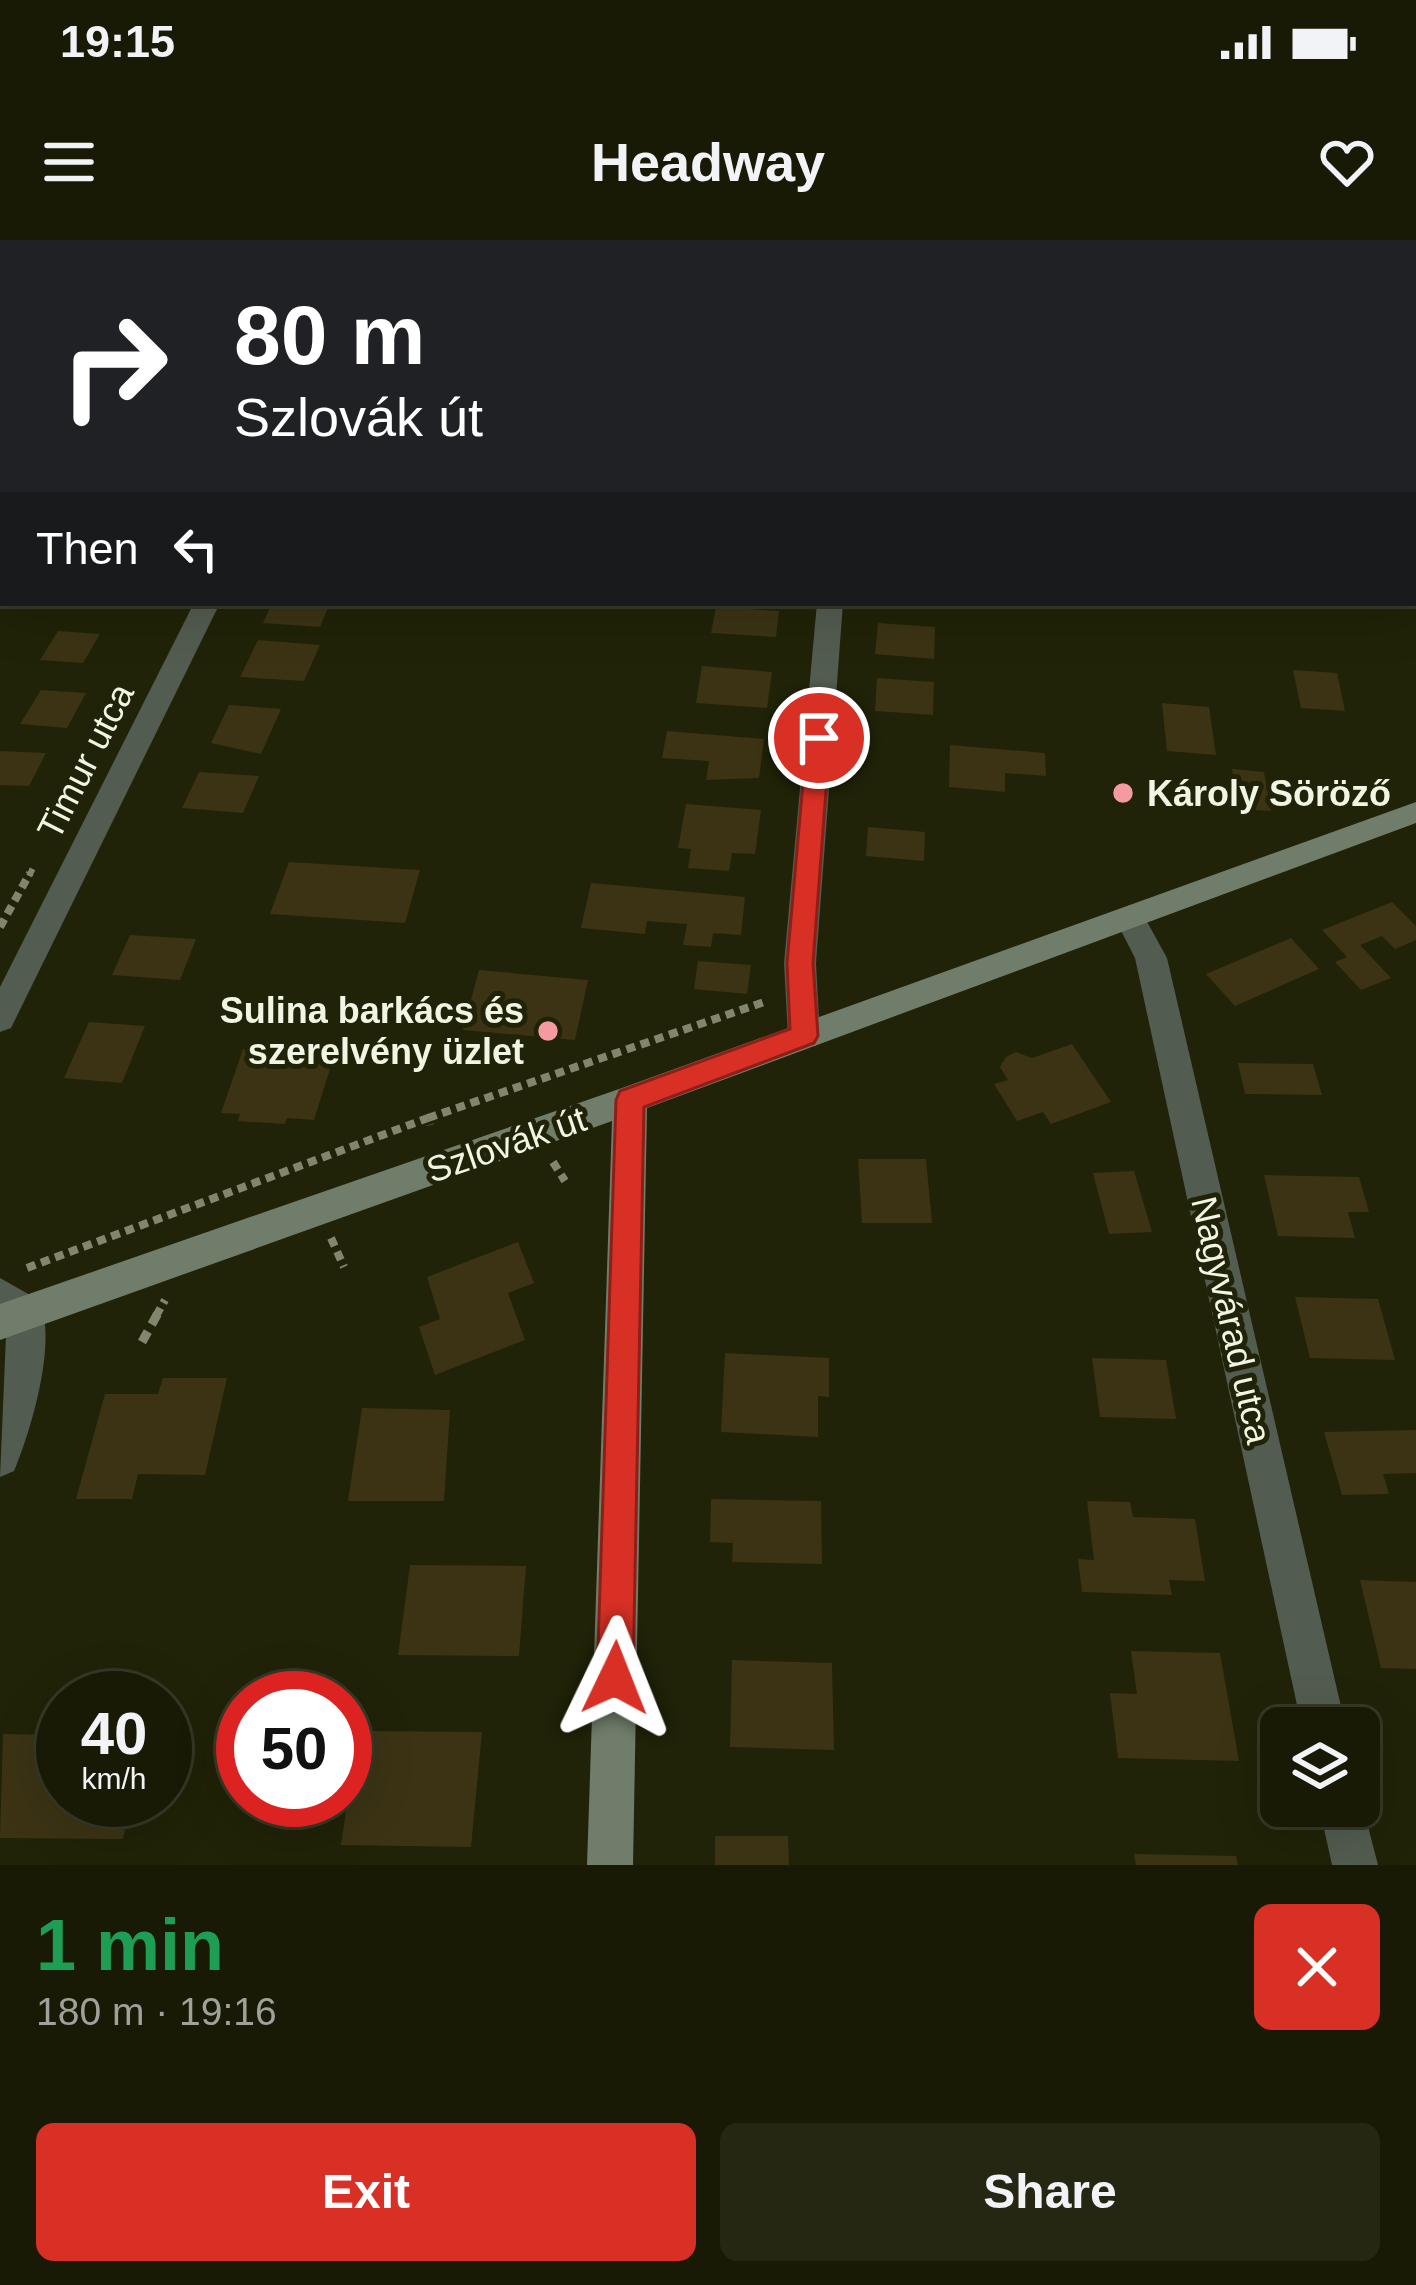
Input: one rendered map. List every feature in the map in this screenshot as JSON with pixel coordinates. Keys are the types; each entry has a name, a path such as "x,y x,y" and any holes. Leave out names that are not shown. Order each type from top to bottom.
{"main road":[{"name":"Szlovák út","path":"10,1301 630,1100 1416,812"},
{"path":"610,1865 630,1100"}],"street":[{"name":"Timur utca","path":"0,1019 206,606"},
{"path":"804,1036 802,989 830,606"},
{"name":"Nagyvárad utca","path":"1129,917 1150,958 1319,1707"},
{"path":"0,1457 22,1379 10,1301"},
{"path":"1347,1827 1355,1865"}],"path":[{"path":"10,1301 303,1167 802,989"},
{"path":"142,1342 166,1299"}],"building":[{"path":"271,606 329,606 320,627 263,623"},
{"path":"716,607 779,611 776,637 711,633"},
{"path":"878,623 935,627 934,659 875,654"},
{"path":"58,631 100,634 83,663 40,660"},
{"path":"258,640 320,645 304,681 240,677"},
{"path":"702,666 772,672 767,708 696,703"},
{"path":"1293,670 1337,673 1345,711 1301,708"},
{"path":"877,678 934,682 933,715 875,711"},
{"path":"41,690 86,693 67,728 20,724"},
{"path":"1162,703 1209,707 1216,755 1167,751"},
{"path":"229,705 281,709 261,754 211,743"},
{"path":"667,731 764,739 759,778 706,780 709,761 662,758"},
{"path":"950,745 1045,753 1046,776 1005,773 1005,792 949,787"},
{"path":"0,751 46,753 29,786 0,785"},
{"path":"1232,769 1264,772 1271,811 1238,809"},
{"path":"199,772 259,776 243,813 182,808"},
{"path":"686,804 761,810 755,854 732,853 729,871 688,868 691,849 678,848"},
{"path":"868,827 925,832 924,861 866,856"},
{"path":"289,862 420,870 405,923 270,914"},
{"path":"591,883 745,897 741,935 713,933 711,947 683,945 687,924 647,921 645,934 581,928"},
{"path":"1392,902 1416,926 1416,940 1395,949 1382,936 1360,945 1391,978 1361,990 1335,962 1347,957 1322,930"},
{"path":"130,935 196,939 180,980 112,975"},
{"path":"1291,938 1319,969 1235,1006 1206,974"},
{"path":"698,961 751,965 747,994 694,989"},
{"path":"479,970 588,980 575,1040 463,1030"},
{"path":"89,1022 145,1026 122,1083 64,1078"},
{"path":"279,1043 305,1045 303,1053 334,1056 314,1120 287,1118 285,1124 238,1121 240,1114 221,1113 243,1049 276,1051"},
{"path":"1072,1044 1111,1102 1051,1124 1043,1112 1017,1121 994,1084 1008,1080 1000,1067 1006,1057 1016,1052 1032,1058"},
{"path":"1238,1063 1313,1064 1322,1095 1245,1094"},
{"path":"858,1159 926,1159 932,1223 862,1223"},
{"path":"1134,1171 1152,1232 1109,1234 1093,1173"},
{"path":"1264,1175 1359,1177 1369,1212 1348,1212 1355,1238 1278,1236"},
{"path":"518,1242 534,1283 508,1293 525,1340 435,1375 419,1327 440,1319 427,1277"},
{"path":"1295,1297 1378,1299 1395,1360 1310,1358"},
{"path":"725,1353 829,1358 829,1397 818,1396 818,1437 721,1432"},
{"path":"1092,1358 1166,1360 1176,1419 1100,1417"},
{"path":"163,1378 227,1378 205,1475 138,1474 132,1499 76,1499 105,1394 158,1394"},
{"path":"362,1408 450,1410 444,1501 348,1501"},
{"path":"1416,1430 1416,1473 1383,1474 1389,1494 1342,1495 1324,1432"},
{"path":"711,1499 821,1501 822,1564 732,1562 733,1543 710,1542"},
{"path":"1087,1501 1130,1502 1133,1517 1195,1519 1205,1581 1169,1580 1172,1595 1082,1592 1078,1559 1094,1560"},
{"path":"410,1565 526,1566 519,1656 398,1655"},
{"path":"1360,1580 1416,1582 1416,1669 1381,1668"},
{"path":"1131,1651 1220,1653 1239,1761 1118,1758 1110,1693 1137,1694"},
{"path":"732,1660 832,1663 834,1750 730,1747"},
{"path":"372,1731 482,1732 471,1847 341,1845 344,1827 372,1827"},
{"path":"3,1734 36,1735 36,1827 125,1827 123,1839 0,1838"},
{"path":"715,1836 788,1836 789,1865 715,1865"},
{"path":"1134,1854 1236,1856 1238,1865 1136,1865"}],"place":[{"name":"Károly Söröző","path":"1123,793"},
{"name":"Sulina barkács és szerelvény üzlet","path":"548,1031"}],"route":[{"path":"615,1678 630,1100 804,1036 800,963 819,738"}]}
